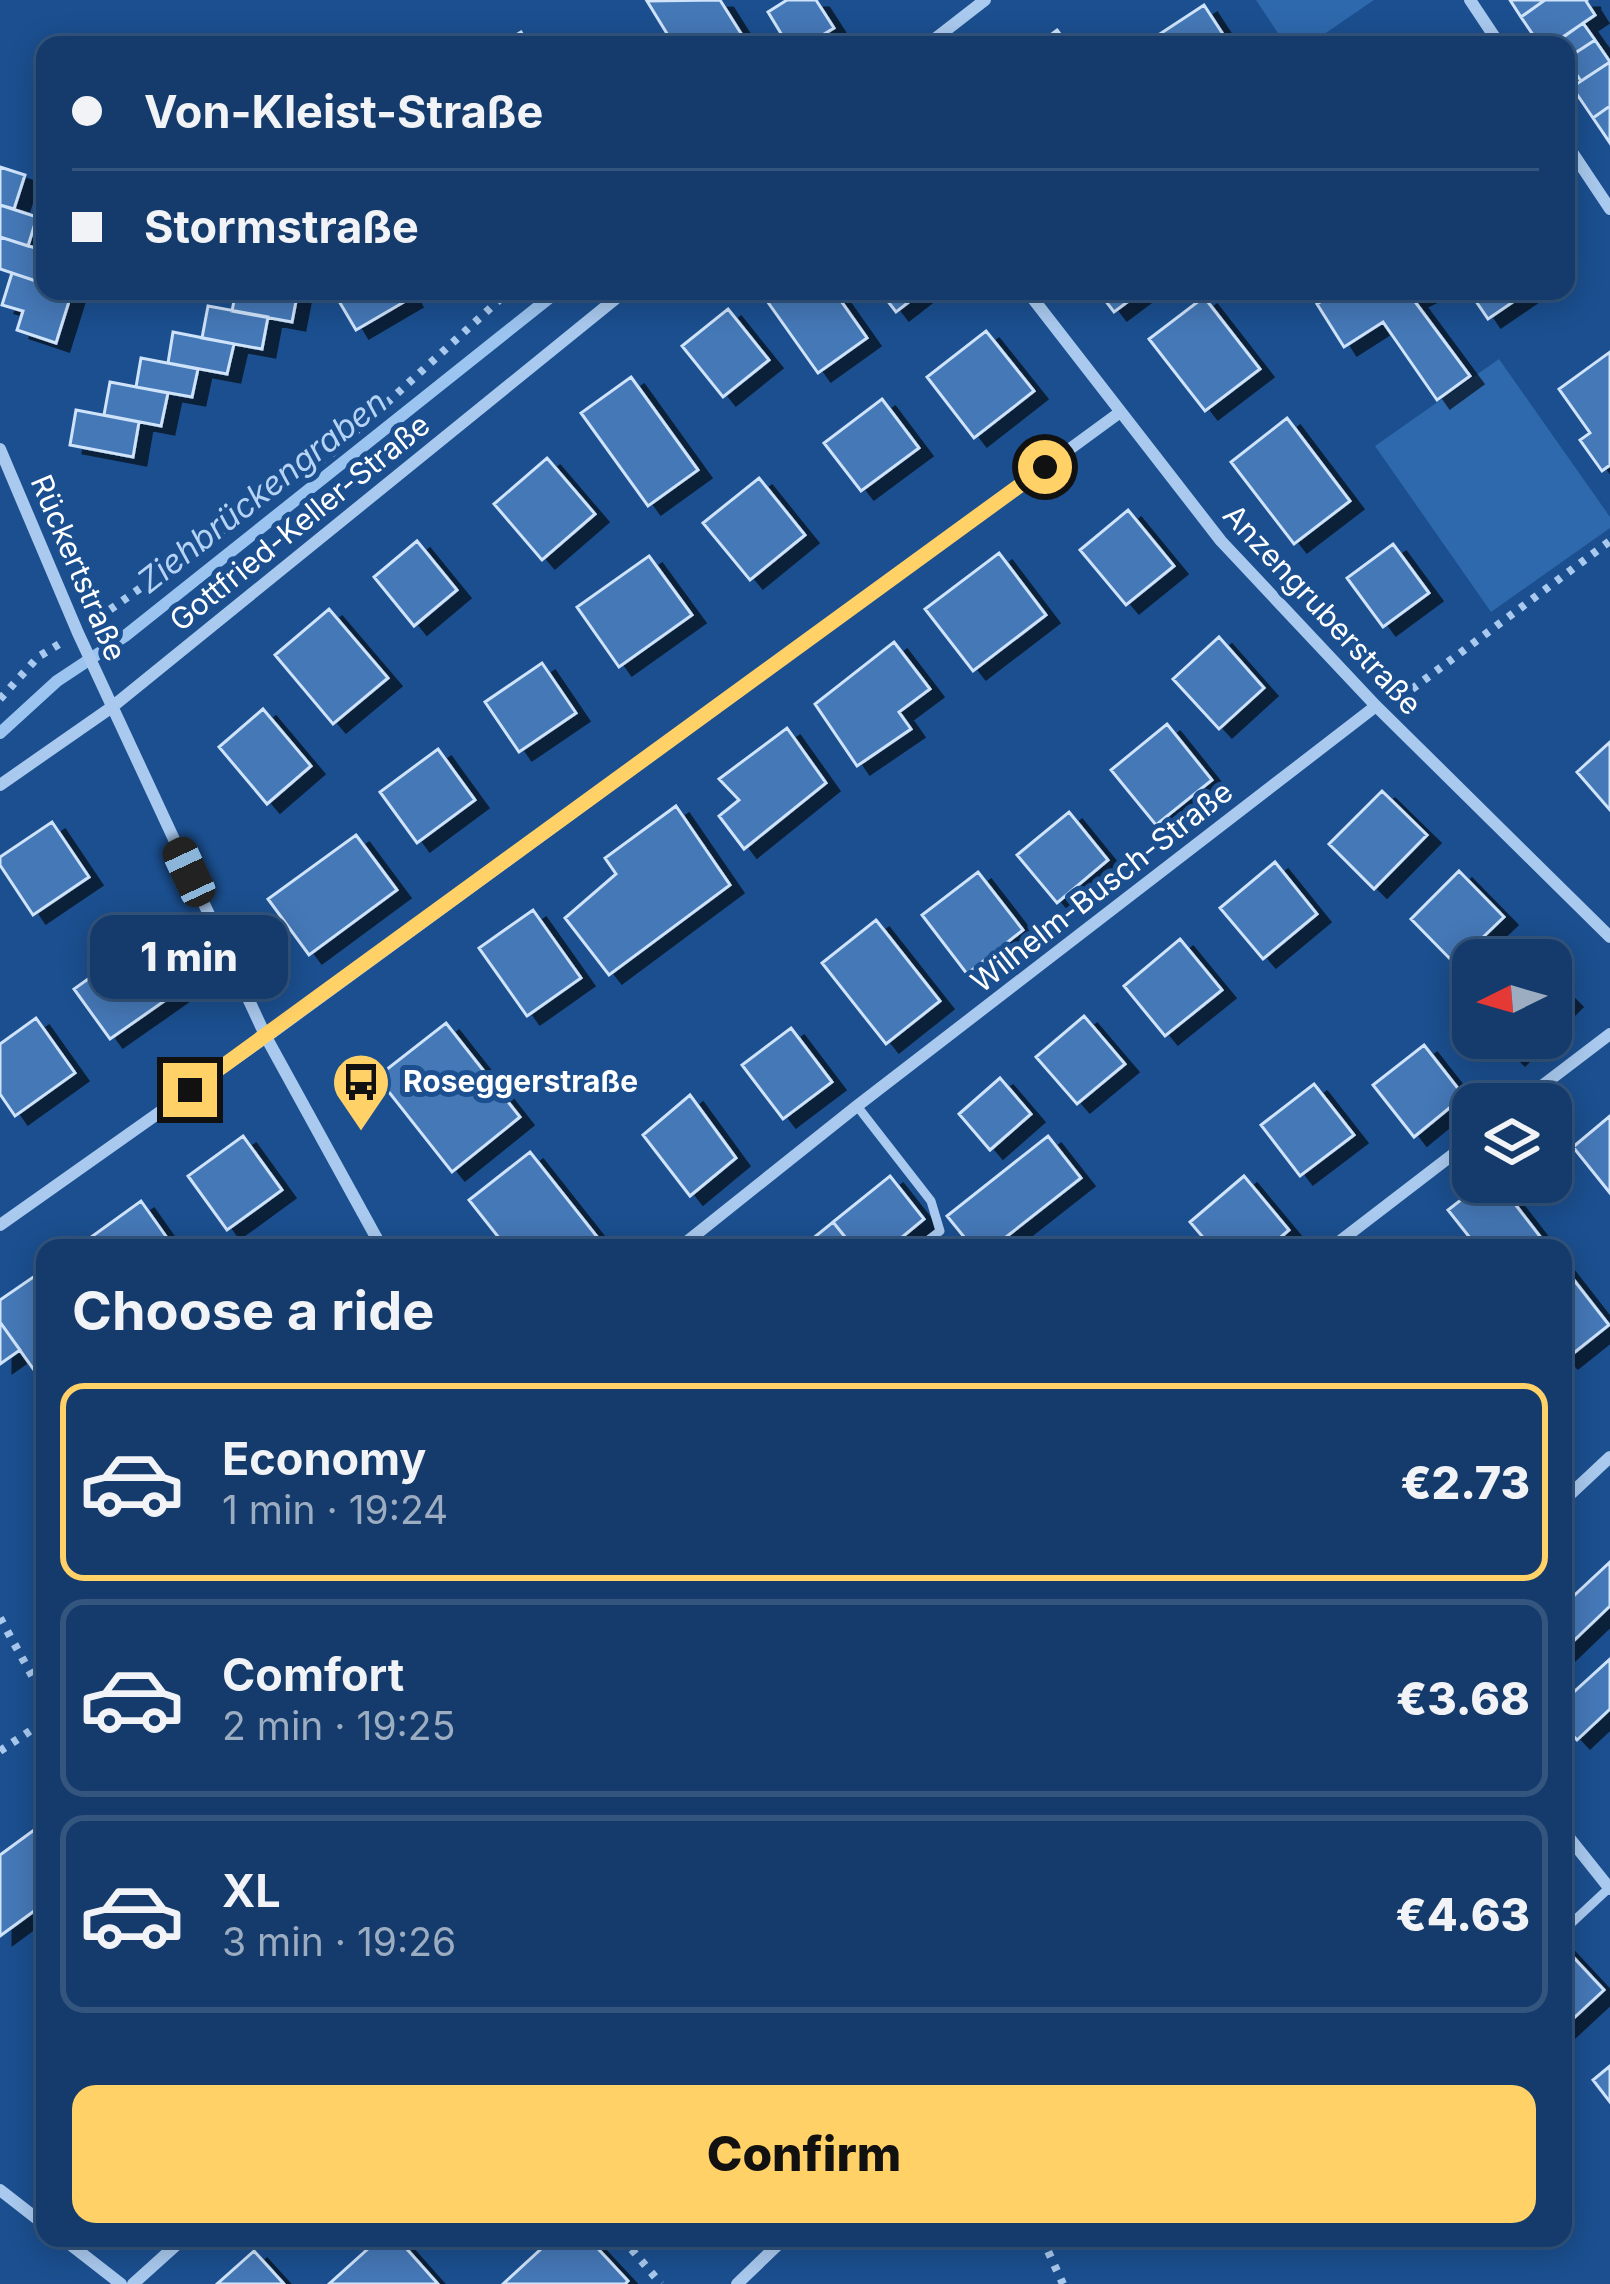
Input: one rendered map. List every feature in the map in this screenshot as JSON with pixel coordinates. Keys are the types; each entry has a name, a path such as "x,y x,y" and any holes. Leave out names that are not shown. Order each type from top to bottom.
{"street":[{"path":"939,36 985,0"},
{"path":"1469,0 1494,36"},
{"path":"1575,156 1610,208"},
{"name":"Gottfried-Keller-Straße","path":"0,785 112,706 615,300"},
{"name":"Anzengruberstraße","path":"1034,300 1221,541 1379,709 1610,938"},
{"path":"0,1225 1119,412"},
{"name":"Rückertstraße","path":"0,449 112,706"},
{"path":"112,706 266,1036 377,1239"},
{"name":"Wilhelm-Busch-Straße","path":"690,1239 857,1106 1379,709"},
{"path":"1546,1083 1610,1034"},
{"path":"1343,1239 1452,1155"},
{"path":"1572,1493 1610,1457"},
{"path":"1572,1841 1610,1888"},
{"path":"0,2190 36,2218"},
{"path":"74,2247 121,2284"},
{"path":"133,2284 174,2247"},
{"path":"736,2284 775,2247"}],"lane":[{"path":"857,1106 931,1202 940,1231 929,1239"},
{"path":"1572,1923 1610,1888"}],"path":[{"path":"0,699 38,657 80,637 331,454 499,300"},
{"path":"1379,709 1610,541"},
{"path":"0,1618 36,1683"},
{"path":"0,1750 36,1727"},
{"path":"630,2247 661,2284"},
{"path":"1046,2247 1063,2284"}],"shaded area":[{"path":"1256,0 1374,0 1321,36 1280,36"},
{"path":"1499,359 1610,517 1610,528 1491,612 1375,446"}],"building":[{"path":"720,0 742,35 668,36 647,1"},
{"path":"787,0 816,0 834,28 821,36 783,36 768,12"},
{"path":"1510,0 1545,0 1521,17"},
{"path":"1545,0 1588,0 1595,15 1564,36 1534,36 1521,17"},
{"path":"1204,5 1224,36 1157,36"},
{"path":"1583,23 1595,40 1575,53 1575,36 1565,36"},
{"path":"1595,40 1610,62 1581,81 1575,72 1575,53"},
{"path":"1610,62 1610,106 1593,118 1575,85"},
{"path":"1610,106 1610,143 1593,118"},
{"path":"0,167 25,175 14,209 0,205"},
{"path":"0,205 36,217 28,246 0,237"},
{"path":"0,237 36,248 36,281 0,269"},
{"path":"12,273 36,281 36,300 69,300 56,343 17,330 23,311 2,305"},
{"path":"234,300 296,300 292,322 232,311"},
{"path":"338,300 407,300 356,330"},
{"path":"766,300 840,300 867,338 818,373"},
{"path":"887,300 911,300 896,312"},
{"path":"1105,300 1130,300 1114,312"},
{"path":"1206,300 1260,369 1205,411 1149,339"},
{"path":"1323,300 1414,300 1470,376 1437,400 1383,322 1344,347 1317,304"},
{"path":"1475,300 1516,300 1488,319"},
{"path":"208,306 268,317 262,349 202,338"},
{"path":"728,309 769,360 723,397 682,346"},
{"path":"986,331 1034,391 974,438 927,377"},
{"path":"173,332 234,344 227,374 168,363"},
{"path":"1610,352 1610,465 1602,471 1580,440 1590,433 1559,389"},
{"path":"141,358 198,369 192,397 136,387"},
{"path":"631,377 698,470 648,506 581,413"},
{"path":"110,382 168,393 161,426 104,415"},
{"path":"882,399 919,448 861,491 824,443"},
{"path":"76,410 139,422 133,457 70,445"},
{"path":"1287,418 1350,501 1294,544 1231,462"},
{"path":"547,458 595,514 542,560 494,504"},
{"path":"759,478 805,535 750,580 703,523"},
{"path":"1128,510 1174,566 1126,605 1080,550"},
{"path":"417,541 457,590 414,626 374,577"},
{"path":"1393,544 1429,593 1383,627 1347,578"},
{"path":"999,553 1046,615 973,671 925,609"},
{"path":"649,556 692,615 619,667 577,607"},
{"path":"329,609 388,678 333,724 275,655"},
{"path":"1219,637 1264,688 1219,729 1173,679"},
{"path":"894,642 930,689 899,712 911,729 857,766 815,704"},
{"path":"542,663 576,713 519,752 485,702"},
{"path":"263,709 311,766 267,804 219,747"},
{"path":"1167,724 1212,780 1156,825 1111,770"},
{"path":"787,728 826,783 744,849 719,816 739,800 719,779"},
{"path":"1610,742 1610,810 1577,772"},
{"path":"438,749 475,800 417,843 380,792"},
{"path":"1382,791 1427,835 1374,889 1329,844"},
{"path":"676,806 730,885 609,975 565,918 616,874 605,858"},
{"path":"1069,812 1108,860 1057,903 1017,855"},
{"path":"52,822 89,877 33,915 0,865 0,857"},
{"path":"356,835 397,890 309,955 268,899"},
{"path":"1275,862 1317,914 1263,959 1220,908"},
{"path":"1459,871 1504,917 1481,939 1452,939 1452,961 1411,919"},
{"path":"978,872 1023,930 967,974 922,915"},
{"path":"533,910 581,978 527,1016 479,948"},
{"path":"876,920 940,1001 886,1044 822,963"},
{"path":"144,939 180,990 110,1039 74,989"},
{"path":"1180,939 1222,990 1165,1036 1124,986"},
{"path":"1084,1016 1125,1064 1077,1104 1036,1057"},
{"path":"36,1018 75,1073 15,1116 0,1094 0,1044"},
{"path":"446,1023 520,1117 452,1172 377,1077"},
{"path":"791,1028 832,1082 783,1119 742,1065"},
{"path":"1424,1045 1454,1083 1452,1106 1414,1137 1373,1085"},
{"path":"1000,1078 1031,1114 990,1150 959,1114"},
{"path":"1314,1084 1354,1135 1300,1176 1261,1125"},
{"path":"690,1095 736,1158 690,1196 643,1135"},
{"path":"1610,1116 1610,1193 1573,1147"},
{"path":"243,1136 282,1190 227,1230 188,1176"},
{"path":"1048,1136 1081,1178 1003,1239 966,1239 947,1216"},
{"path":"530,1152 599,1239 500,1239 469,1200"},
{"path":"890,1176 924,1219 900,1239 847,1239 833,1222"},
{"path":"1244,1176 1289,1230 1278,1239 1204,1239 1190,1222"},
{"path":"141,1201 168,1239 88,1239"},
{"path":"1457,1203 1514,1203 1542,1239 1471,1239 1448,1210"},
{"path":"833,1222 847,1239 812,1239"},
{"path":"36,1275 36,1373 0,1322 0,1300"},
{"path":"1572,1278 1609,1325 1572,1354"},
{"path":"0,1322 20,1350 0,1364"},
{"path":"1610,1562 1610,1606 1572,1642 1572,1598"},
{"path":"1610,1659 1610,1709 1577,1740 1572,1735 1572,1694"},
{"path":"36,1829 36,1910 0,1936 0,1855"},
{"path":"1572,1956 1604,1990 1572,2020"},
{"path":"1610,2066 1610,2102 1593,2080"},
{"path":"370,2247 405,2247 438,2284 329,2284"},
{"path":"543,2247 596,2247 628,2281 625,2284 503,2284"},
{"path":"254,2251 284,2284 217,2284"}],"waterway":[{"name":"Ziehbrückengraben","path":"0,733 57,681 125,636 547,300"}],"place":[{"name":"Roseggerstraße","path":"361,1133"}],"route":[{"path":"190,1090 1045,467"}]}
